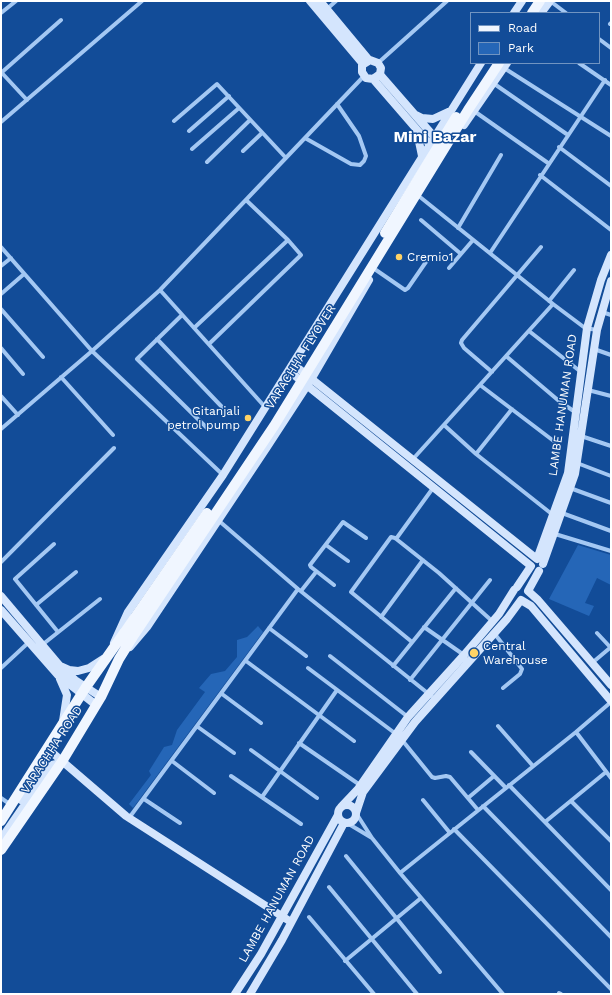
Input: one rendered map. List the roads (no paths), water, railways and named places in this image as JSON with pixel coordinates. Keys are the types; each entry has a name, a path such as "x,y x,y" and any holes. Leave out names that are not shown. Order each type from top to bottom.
{"main road":[{"path":"526,12 533,1"},
{"path":"533,12 540,1"},
{"name":"VARACHHA FLYOVER","path":"119,659 128,636 261,436 437,145 491,64"},
{"name":"VARACHHA FLYOVER","path":"1,821 110,653 128,636 274,426 468,110 503,64"},
{"name":"VARACHHA ROAD","path":"1,850 62,761 98,701 119,659"}],"street":[{"path":"2,11 16,1"},
{"path":"1,122 142,1"},
{"path":"310,1 366,62 378,62 446,1"},
{"path":"320,1 366,62"},
{"path":"326,9 336,1"},
{"path":"515,12 522,1"},
{"path":"542,12 550,1 565,12"},
{"path":"27,100 1,72 61,20"},
{"path":"600,40 611,48"},
{"path":"366,62 361,70 364,76 369,79 376,76 381,68 378,62"},
{"path":"60,666 74,671 83,670 94,666 110,653 128,612 223,475 290,367 348,278 449,111 480,64"},
{"path":"119,659 147,627 307,386 445,155 493,83 503,64 611,136"},
{"path":"581,64 611,85"},
{"path":"1,429 160,290 364,76"},
{"path":"376,76 413,114 431,140"},
{"path":"376,76 416,128 431,140 445,155"},
{"path":"490,253 540,175 605,80"},
{"path":"493,83 568,135"},
{"path":"174,121 216,84 286,158"},
{"path":"189,131 229,96"},
{"path":"305,138 351,164 360,165 364,161 366,156 359,136 337,104"},
{"path":"192,149 239,108"},
{"path":"413,114 422,118 433,119 449,111"},
{"path":"474,111 548,163"},
{"path":"208,162 250,120"},
{"path":"416,128 422,156"},
{"path":"243,151 262,133"},
{"path":"559,147 611,186"},
{"path":"458,228 501,156"},
{"path":"540,175 611,230"},
{"path":"420,197 551,303 587,328 597,330"},
{"path":"209,344 301,255 288,240 246,200"},
{"path":"421,220 461,254"},
{"path":"194,328 288,240"},
{"path":"449,268 473,240"},
{"path":"1,247 92,351 223,475"},
{"path":"492,372 464,348 462,340 541,247"},
{"name":"LAMBE HANUMAN ROAD","path":"540,564 555,534 568,473 587,328 601,280 611,255"},
{"path":"1,266 11,258"},
{"path":"376,270 405,290 408,288 428,259"},
{"path":"413,459 529,331 574,270"},
{"path":"1,294 24,274"},
{"name":"LAMBE HANUMAN ROAD","path":"540,564 570,488 581,436 593,349 611,281"},
{"path":"160,290 265,407"},
{"path":"1,309 43,357"},
{"path":"602,312 611,315"},
{"path":"182,315 137,359 208,430"},
{"path":"529,331 581,372"},
{"path":"156,339 222,407"},
{"path":"1,348 23,374"},
{"path":"593,349 611,355"},
{"path":"506,356 559,401 575,412"},
{"path":"200,507 218,519 300,590 432,697 494,634 521,600 525,598 540,564 312,378 290,367"},
{"path":"290,367 307,386 531,566"},
{"path":"61,377 113,435"},
{"path":"480,385 555,442"},
{"path":"588,390 611,396"},
{"path":"1,396 18,415"},
{"path":"476,454 512,409"},
{"path":"444,425 476,454 558,516 611,531"},
{"path":"581,436 611,446"},
{"path":"1,562 114,448"},
{"path":"576,464 611,476"},
{"path":"396,540 433,488"},
{"path":"570,488 611,503"},
{"path":"334,585 310,566 343,522 366,538"},
{"path":"555,534 611,551"},
{"path":"412,642 352,594 352,590 389,538 393,537 423,560 492,621"},
{"path":"54,544 15,578 58,632"},
{"path":"326,545 348,560"},
{"path":"381,617 423,560"},
{"name":"LAMBE HANUMAN ROAD","path":"235,994 261,954 340,811 411,720 432,697 492,621 531,566 532,561 540,564"},
{"path":"36,605 76,572"},
{"path":"130,818 269,628 316,572"},
{"path":"410,680 490,580"},
{"path":"400,873 576,732 611,701 531,606 515,597 516,588 524,586 528,592 538,600 611,685"},
{"path":"393,666 456,588"},
{"path":"1,596 60,666 84,691"},
{"path":"42,645 100,599"},
{"path":"1,610 58,675 67,695 62,728"},
{"path":"424,627 464,655"},
{"path":"269,628 306,656"},
{"path":"592,663 611,647 597,633"},
{"path":"494,634 522,669 520,674 503,688"},
{"path":"1,668 29,642"},
{"path":"330,656 411,720"},
{"path":"246,661 354,741"},
{"path":"308,668 399,737 432,777 450,777 478,810"},
{"path":"58,675 98,701"},
{"path":"262,797 337,690"},
{"path":"222,694 261,723"},
{"path":"498,726 533,766"},
{"path":"198,727 234,753"},
{"path":"576,732 611,778"},
{"path":"346,823 354,819 363,792 399,737"},
{"path":"299,743 360,785"},
{"path":"47,750 130,818 281,917 291,922"},
{"path":"1,831 47,760 47,750"},
{"path":"251,750 318,798"},
{"path":"471,752 494,776 508,786 545,822 611,890"},
{"path":"1,839 52,765 62,761"},
{"path":"172,761 214,793"},
{"path":"545,822 606,772"},
{"path":"231,776 301,824"},
{"path":"468,798 494,776"},
{"path":"1,798 12,805"},
{"path":"144,799 180,823"},
{"path":"422,800 450,833"},
{"path":"571,801 611,841"},
{"path":"372,838 340,820 340,811 350,806 372,838 400,873 503,994"},
{"path":"483,806 611,937"},
{"name":"LAMBE HANUMAN ROAD","path":"250,994 346,823"},
{"path":"454,829 611,989"},
{"path":"346,856 440,972"},
{"path":"329,887 417,994"},
{"path":"345,961 421,898"},
{"path":"309,917 374,994"}],"place":[{"name":"Cremio1","path":"399,257"},
{"name":"Gitanjali petrol pump","path":"248,418"},
{"name":"Central Warehouse","path":"474,653"}],"district":[{"name":"Mini Bazar","path":"435,137"}]}
